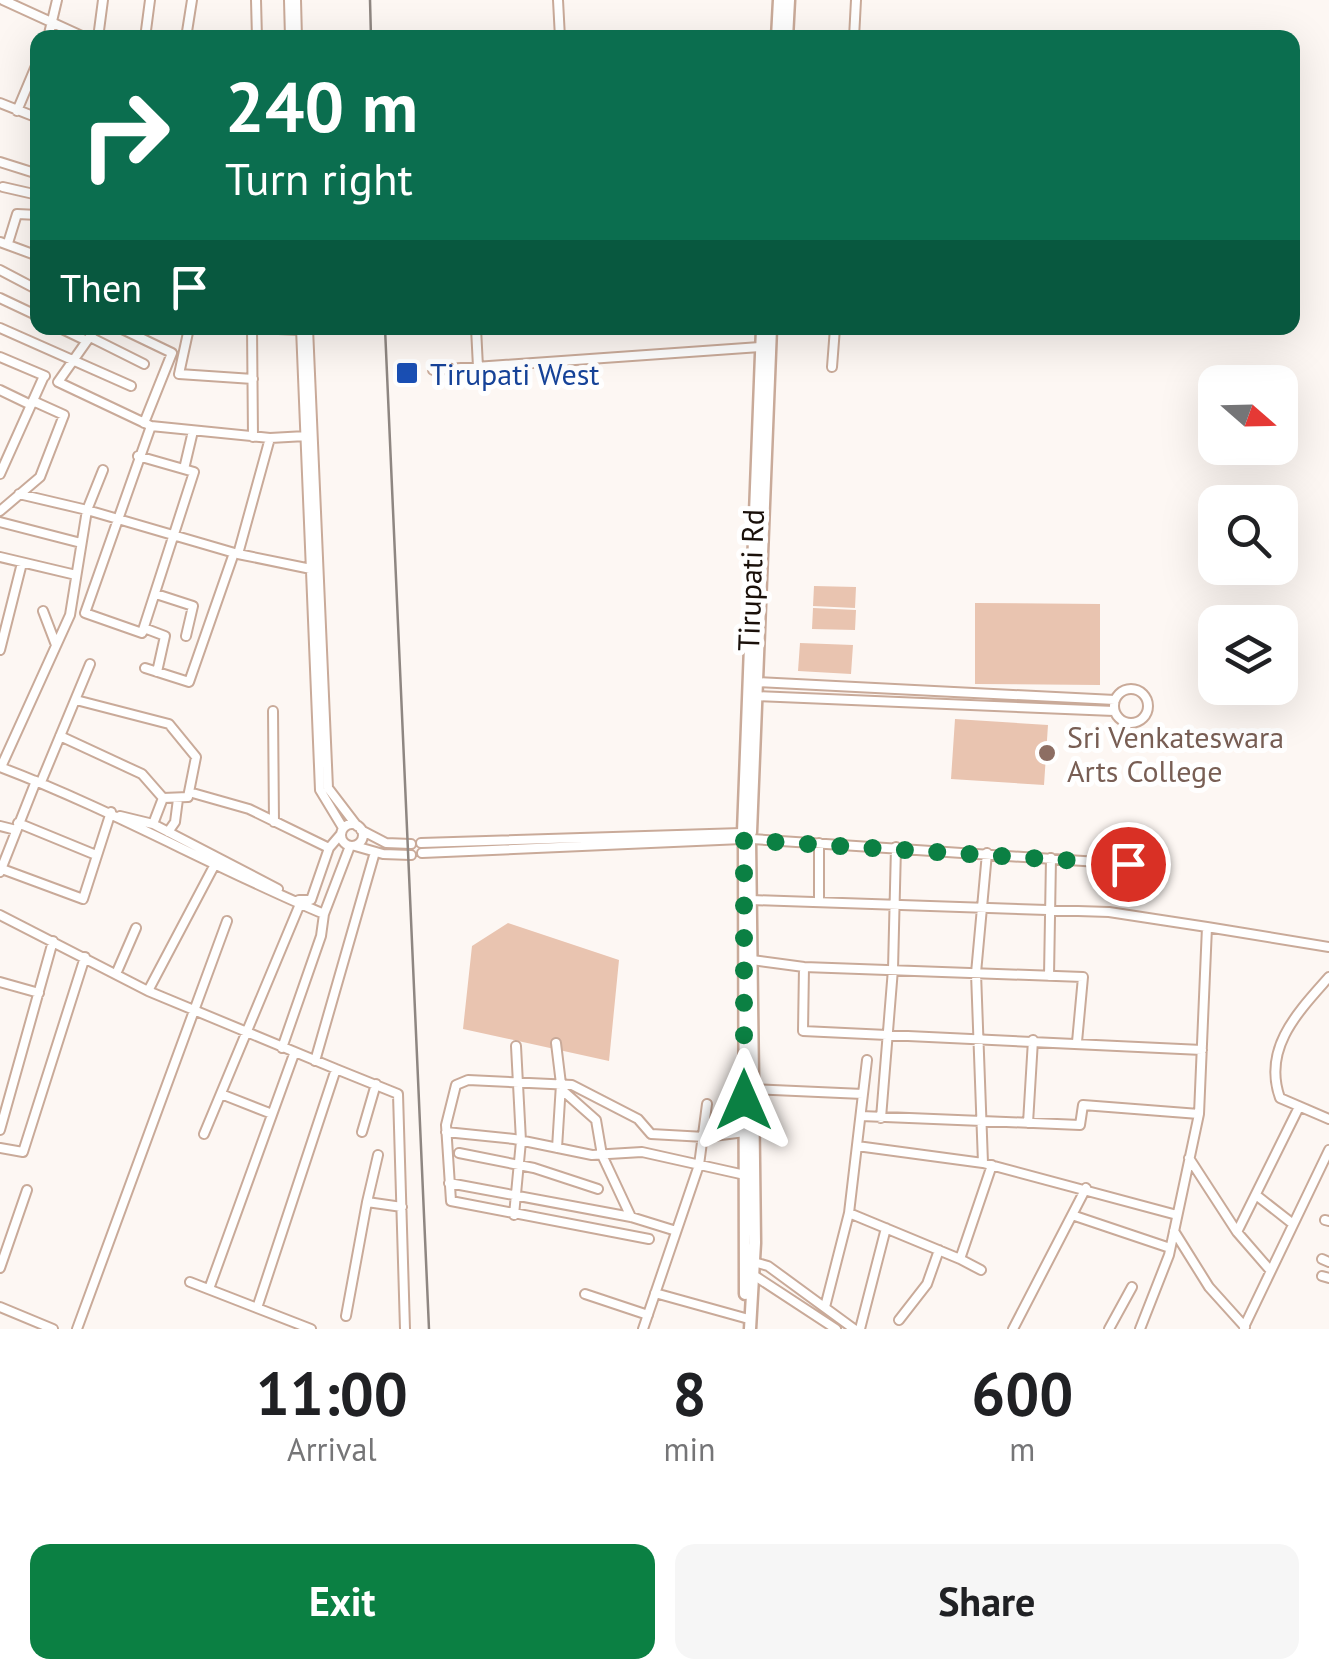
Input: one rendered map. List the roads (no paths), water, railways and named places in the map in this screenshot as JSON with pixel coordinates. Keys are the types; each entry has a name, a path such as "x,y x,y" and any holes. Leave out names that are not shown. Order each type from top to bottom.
{"main road":[{"path":"778,30 779,0"},
{"path":"787,30 789,0"},
{"name":"Tirupati Rd","path":"746,836 761,335"},
{"name":"Tirupati Rd","path":"760,444 770,335"},
{"name":"Tirupati Rd","path":"746,836 743,817 750,696"},
{"path":"746,836 752,900 750,1274 746,1325"},
{"path":"746,836 744,1132 750,1261"}],"street":[{"path":"3,0 67,30"},
{"path":"50,30 57,0"},
{"path":"99,30 103,0"},
{"path":"146,30 150,0"},
{"path":"187,30 192,0"},
{"path":"256,0 257,30"},
{"path":"292,0 294,30"},
{"path":"558,0 560,30"},
{"path":"854,30 856,0"},
{"path":"17,110 30,80"},
{"path":"0,104 30,115"},
{"path":"0,162 30,171"},
{"path":"3,188 30,193"},
{"path":"30,215 18,213 4,242 30,253"},
{"path":"0,270 30,286"},
{"path":"0,298 30,312"},
{"path":"0,328 131,386"},
{"path":"78,335 144,364"},
{"path":"58,382 91,335"},
{"path":"85,613 172,353 135,335"},
{"path":"187,335 179,374 252,379"},
{"path":"250,335 253,437"},
{"path":"304,335 320,790 352,846 375,852 746,836"},
{"path":"282,1048 321,936 324,914 352,846 362,840 359,828 328,788 304,335"},
{"path":"476,335 478,367"},
{"path":"832,367 835,335"},
{"path":"433,370 760,348"},
{"path":"0,357 148,424 253,437 306,436"},
{"path":"0,474 44,376"},
{"path":"0,390 64,415 40,476 0,511"},
{"path":"184,469 192,431"},
{"path":"145,668 189,682 236,553 270,438"},
{"path":"0,441 12,446"},
{"path":"71,608 142,633 194,472 138,456"},
{"path":"103,470 87,510 71,608 0,767 115,814 214,866 324,914"},
{"path":"19,494 311,570"},
{"path":"0,522 82,543"},
{"path":"0,557 76,575"},
{"path":"0,650 22,563"},
{"path":"156,594 193,606 186,636"},
{"path":"43,610 56,645"},
{"path":"144,628 165,636 157,672"},
{"path":"90,664 1,870 82,899 115,814"},
{"path":"750,682 1115,700"},
{"path":"1135,690 1143,694 1148,706 1143,718 1134,723 1122,721 1114,711 1115,700 1123,691 1135,690"},
{"path":"750,696 1114,711"},
{"path":"60,736 142,774 164,798 187,798 190,792 196,757 175,728 76,700"},
{"path":"273,711 274,822"},
{"path":"190,792 244,808 329,848"},
{"path":"153,824 164,798"},
{"path":"168,832 175,822 178,798"},
{"path":"115,814 153,824 305,902 314,894 329,848 342,831 359,828 386,842 410,844"},
{"path":"728,833 743,817"},
{"path":"0,826 17,827 96,855"},
{"path":"418,850 728,833 820,844 1128,864"},
{"path":"819,902 820,844"},
{"path":"881,1118 897,904 896,847"},
{"path":"315,1061 375,852"},
{"path":"960,1259 987,1164 979,1122 976,973 987,853"},
{"path":"1048,976 1053,910 1051,858"},
{"path":"148,991 214,866"},
{"path":"752,900 1109,912 1329,947"},
{"path":"204,1134 300,904"},
{"path":"0,915 148,991 398,1094 405,1329"},
{"path":"77,1329 226,921"},
{"path":"1155,1329 1141,1327 1170,1248 1199,1114 1207,926"},
{"path":"116,974 136,928"},
{"path":"0,1130 53,942"},
{"path":"0,1148 23,1152 85,957"},
{"path":"752,960 804,967 1083,978 1077,1042"},
{"path":"804,967 803,1031 1202,1050"},
{"path":"1329,976 1284,1032 1275,1074 1280,1098 1329,1119"},
{"path":"0,982 40,992"},
{"path":"1028,1124 1033,1040"},
{"path":"556,1043 561,1087 557,1148"},
{"path":"514,1215 521,1140 516,1046"},
{"path":"208,1289 294,1054"},
{"path":"826,1307 848,1213 867,1060"},
{"path":"257,1308 336,1069"},
{"path":"649,1240 453,1202 446,1132 452,1094 460,1081 576,1086 638,1119 651,1134 705,1137 744,1132"},
{"path":"362,1132 376,1084"},
{"path":"561,1087 596,1120 602,1155 630,1216"},
{"path":"752,1090 864,1094"},
{"path":"221,1094 272,1114"},
{"path":"643,1329 673,1230 699,1165 706,1104"},
{"path":"861,1116 1080,1125 1082,1105 1199,1114"},
{"path":"1237,1232 1299,1107"},
{"path":"446,1132 521,1140 602,1155 642,1152 745,1175"},
{"path":"857,1146 987,1164 1178,1215"},
{"path":"1174,1230 1209,1287 1245,1328 1329,1150"},
{"path":"460,1153 519,1165 598,1190"},
{"path":"346,1316 378,1155"},
{"path":"1189,1158 1237,1232 1270,1270"},
{"path":"449,1183 630,1216 673,1230"},
{"path":"1013,1329 1086,1188"},
{"path":"0,1268 27,1190"},
{"path":"1256,1195 1292,1224"},
{"path":"366,1202 402,1206"},
{"path":"848,1213 981,1270"},
{"path":"1072,1215 1170,1248"},
{"path":"750,1261 857,1329 886,1228"},
{"path":"900,1320 927,1284 940,1250"},
{"path":"750,1274 836,1329"},
{"path":"190,1282 312,1329"},
{"path":"1110,1329 1132,1286"},
{"path":"654,1293 746,1325"},
{"path":"585,1294 648,1314"},
{"path":"0,1307 53,1329"}],"railway":[{"path":"370,0 371,30"},
{"path":"385,335 429,1329"}],"place":[{"name":"Tirupati West","path":"407,373"},
{"name":"Sri Venkateswara Arts College","path":"1047,753"}]}
